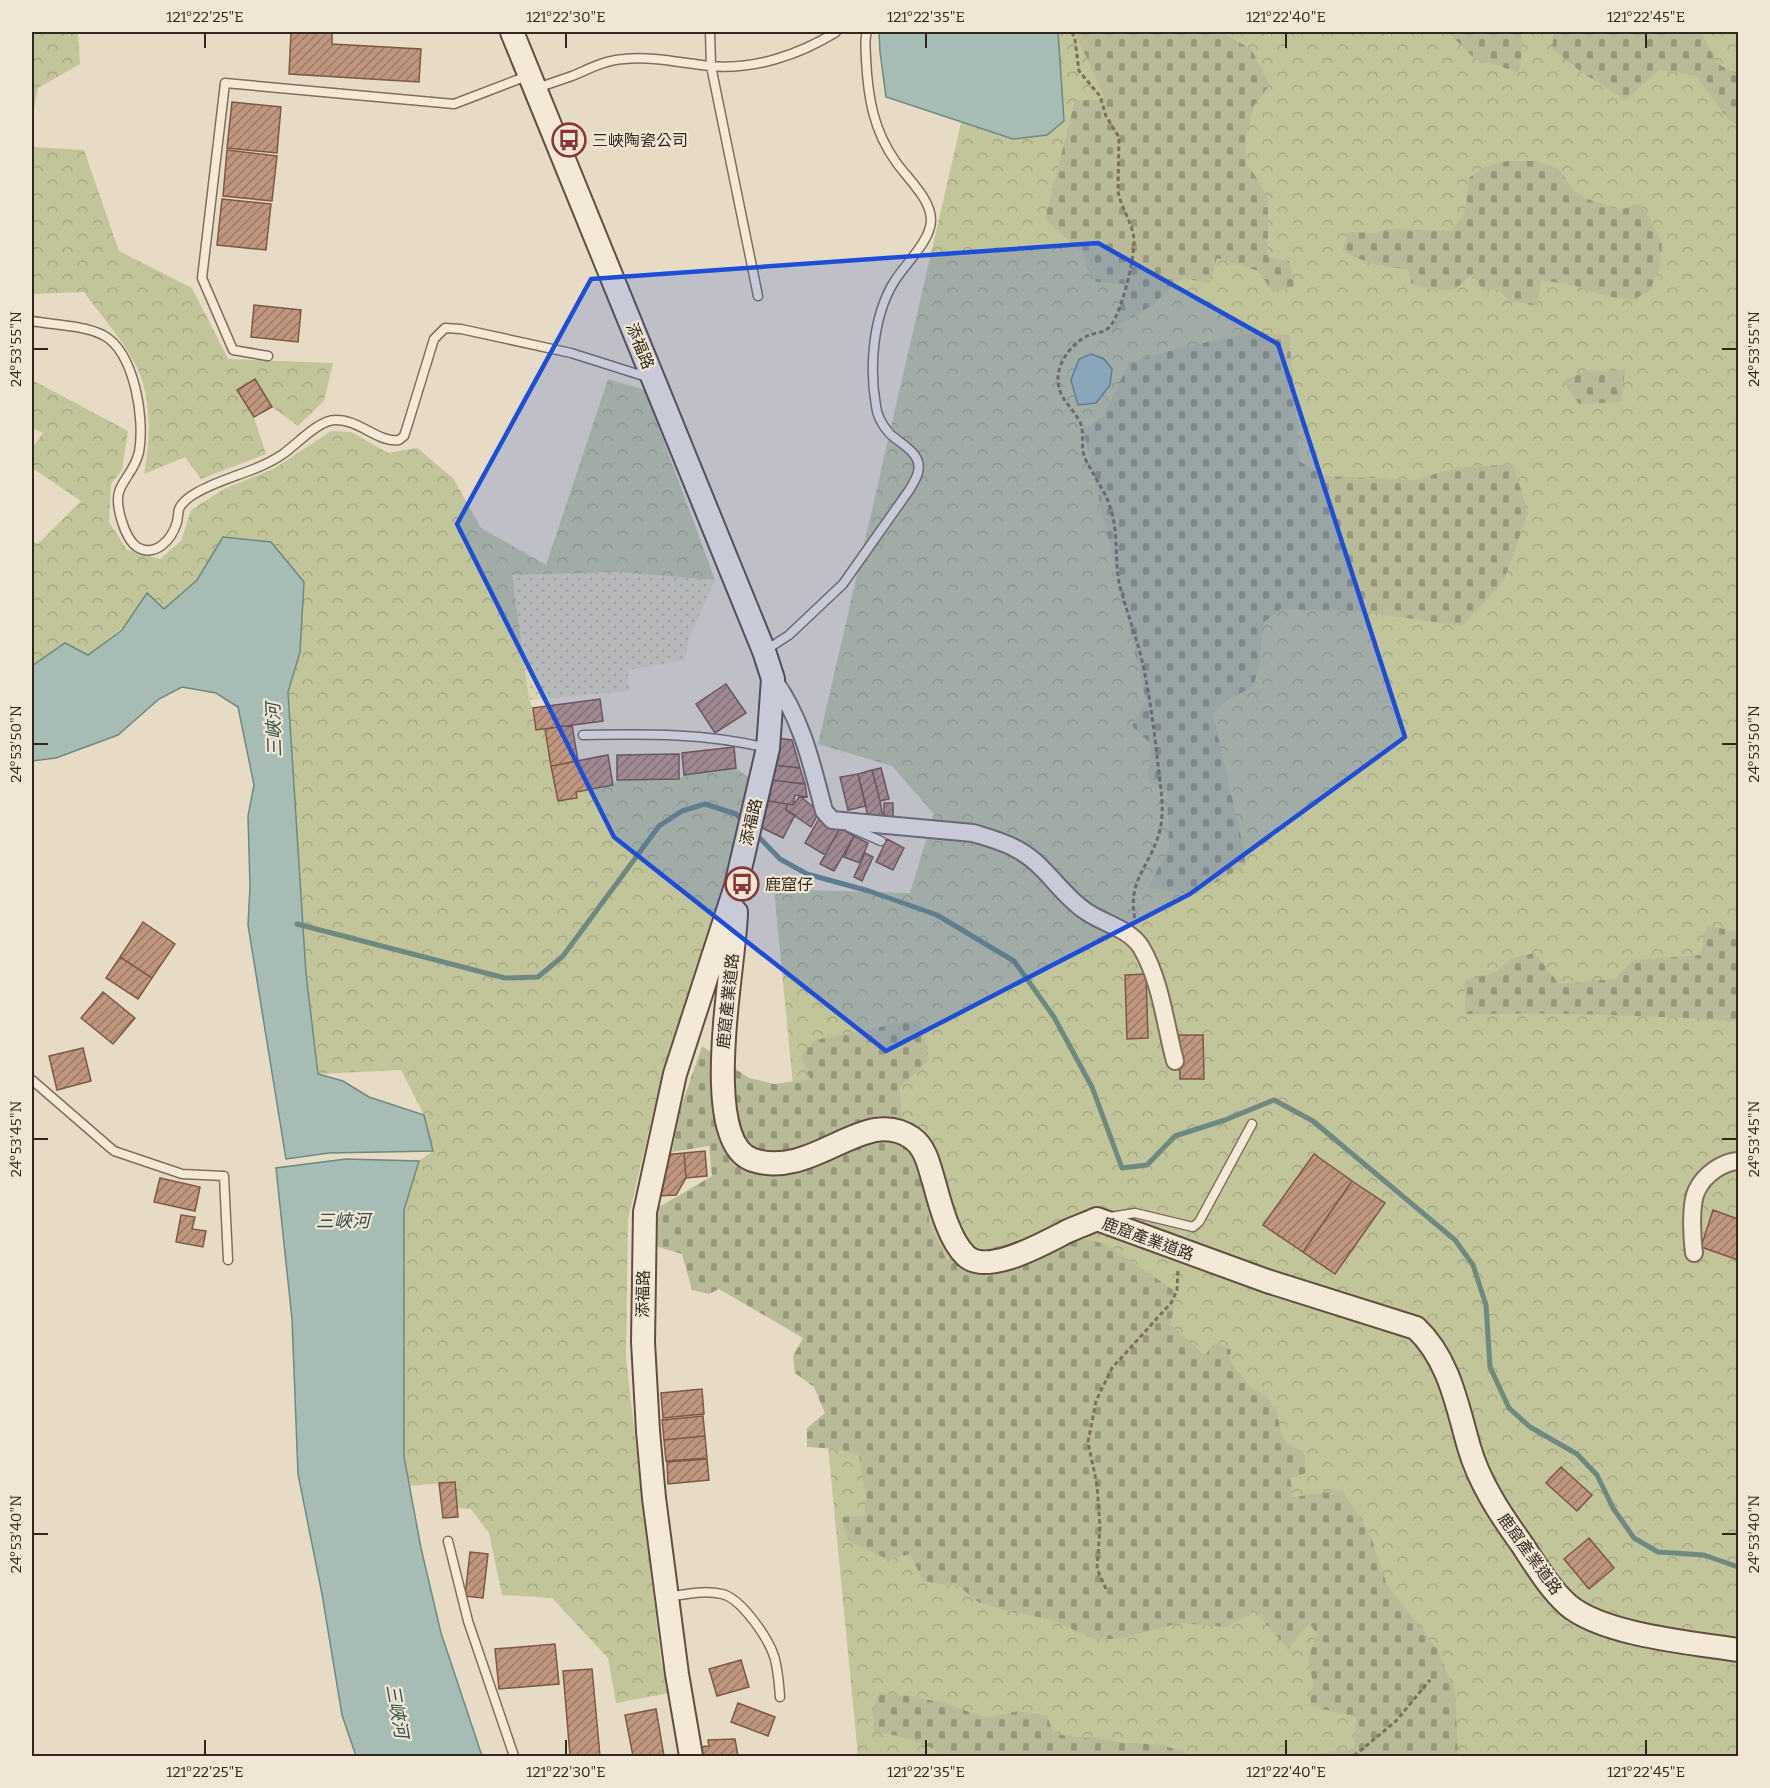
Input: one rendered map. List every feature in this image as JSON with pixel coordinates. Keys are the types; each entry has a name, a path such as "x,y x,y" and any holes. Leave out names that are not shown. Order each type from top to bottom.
{"street":[{"name":"添福路","path":"512,32 774,679 768,748 736,886 675,1074 645,1212 642,1342 654,1498 691,1756"},
{"path":"774,679 798,721 824,811 832,820 973,833 1021,851 1083,910 1121,930 1139,944 1148,960 1159,991 1174,1061"},
{"name":"鹿窟產業道路","path":"736,886 736,930 723,1057 725,1107 728,1130 737,1148 748,1159 779,1164 800,1161 824,1152 854,1136 880,1128 894,1129 920,1143 929,1163 944,1217 958,1245 967,1257 977,1262 1001,1260 1097,1219 1267,1281 1416,1328 1430,1341 1443,1364 1470,1450 1486,1489 1505,1521 1552,1587 1568,1605 1584,1615 1634,1632 1738,1650"},
{"path":"1694,1253 1692,1230 1696,1191 1711,1172 1729,1161 1738,1161"}],"lane":[{"path":"710,32 711,66 758,296"},
{"path":"268,356 233,350 202,278 225,83 454,104 620,59 650,58 711,66 747,66 773,60 836,32"},
{"path":"764,651 789,635 843,584 910,489 918,473 919,464 916,457 890,433 880,420 876,408 875,340 880,311 894,282 928,233 931,220 928,206 894,160 878,131 872,112 867,70 865,37 867,32"},
{"path":"32,321 94,332 111,341 133,378 139,401 139,451 133,470 119,491 119,512 135,546 144,549 156,549 164,544 177,522 183,502 226,478 281,456 323,423 332,420 346,420 387,439 399,440 404,436 434,339 445,328 461,329 571,353 653,379"},
{"path":"583,735 663,733 739,741 768,748"},
{"path":"832,820 881,841"},
{"path":"32,1080 114,1151 182,1174 224,1176 228,1260"},
{"path":"1097,1219 1135,1213 1193,1227 1199,1222 1252,1124"},
{"path":"448,1541 468,1621 514,1756"},
{"path":"667,1597 706,1593 724,1594 736,1600 749,1613 773,1654 780,1697"}],"path":[{"path":"1072,32 1079,71 1100,96 1106,116 1119,137 1119,200 1134,232 1132,259 1112,325 1107,330 1088,336 1077,343 1066,354 1058,376 1065,403 1080,423 1084,457 1112,511 1120,587 1135,628 1152,709 1161,795 1161,823 1157,839 1140,871 1133,892 1139,944"},
{"path":"1106,1589 1097,1569 1100,1527 1097,1485 1088,1442 1096,1401 1112,1368 1171,1303 1177,1290 1177,1249"},
{"path":"1354,1756 1396,1721 1430,1680"}],"highlighted area":[{"path":"1098,243 1278,344 1405,737 1190,894 886,1051 614,837 457,524 591,279"}],"shaded area":[{"path":"617,572 715,580 689,638 685,660 628,670 630,691 529,700 512,575"}],"green space":[{"path":"32,32 78,32 80,64 38,88 32,120"},
{"path":"982,32 1738,32 1738,1756 858,1756 774,889 910,893 934,814 892,766 818,744"},
{"path":"1075,32 1221,32 1251,49 1270,85 1254,105 1245,138 1246,163 1268,200 1268,257 1289,261 1295,286 1273,292 1258,271 1217,258 1210,283 1182,278 1152,305 1112,330 1128,284 1096,282 1085,264 1083,253 1045,219 1075,101 1105,99"},
{"path":"1448,32 1520,32 1523,39 1519,72 1475,59"},
{"path":"1554,32 1702,34 1718,64 1738,75 1738,125 1728,119 1696,76 1659,70 1626,100 1583,73 1552,49"},
{"path":"32,147 84,150 119,251 192,288 228,359 333,363 324,401 298,426 272,407 254,379 237,390 254,417 266,454 201,479 185,457 144,474 148,449 148,409 139,372 128,351 84,292 32,294"},
{"path":"1507,161 1535,161 1559,169 1571,188 1584,198 1620,210 1641,203 1662,243 1659,270 1650,290 1633,300 1605,296 1573,285 1541,280 1537,306 1511,301 1497,290 1482,289 1473,274 1455,289 1437,291 1412,284 1408,269 1374,264 1343,250 1347,232 1375,233 1388,229 1451,231 1465,212 1469,178 1485,167"},
{"path":"1251,333 1289,335 1300,462 1326,476 1414,480 1456,468 1513,464 1528,513 1503,582 1462,626 1365,612 1281,609 1263,623 1259,667 1253,687 1229,699 1213,714 1247,864 1197,894 1148,888 1169,847 1167,793 1148,780 1151,744 1132,726 1146,700 1083,430 1104,415 1129,363 1175,349"},
{"path":"1625,370 1621,402 1579,404 1563,381 1586,371"},
{"path":"608,379 645,390 715,580 617,572 512,575 529,700 533,708 536,730 545,729 558,801 577,798 576,792 613,785 617,780 679,779 684,775 736,768 749,778 721,901 662,1075 628,1219 626,1358 661,1661 669,1693 616,1703 608,1658 552,1598 502,1595 489,1533 471,1509 457,1508 455,1482 410,1486 404,1457 404,1210 419,1161 433,1151 424,1115 401,1070 318,1074 306,974 288,692 300,652 223,537 197,580 164,609 147,594 127,624 88,655 65,643 32,666 32,541 38,544 81,501 32,468 32,448 43,433 32,428 32,380 128,431 122,470 111,484 109,522 127,550 160,559 181,541 191,510 224,489 275,468 331,431 351,432 388,453 417,448 453,478 481,528 546,565"},
{"path":"1706,925 1738,932 1738,1014 1734,1021 1600,1014 1465,1014 1465,981 1496,972 1513,958 1535,953 1559,984 1614,979 1634,960 1701,955"},
{"path":"920,1019 929,1060 899,1087 904,1143 929,1188 929,1224 946,1259 986,1277 1081,1238 1105,1244 1178,1293 1170,1324 1205,1356 1214,1342 1231,1350 1230,1361 1250,1387 1265,1395 1277,1411 1280,1430 1288,1445 1304,1452 1306,1473 1290,1479 1294,1497 1342,1490 1370,1534 1387,1585 1438,1650 1455,1693 1458,1756 1307,1756 1354,1748 1356,1717 1310,1706 1313,1682 1308,1658 1317,1634 1309,1623 1288,1649 1255,1611 1227,1627 1179,1623 1120,1639 1095,1639 1048,1619 978,1602 960,1587 923,1581 910,1554 889,1560 848,1540 841,1518 865,1516 866,1497 859,1454 838,1449 807,1447 807,1428 825,1413 814,1387 795,1373 793,1356 803,1338 719,1289 709,1294 692,1290 682,1254 655,1246 659,1207 712,1176 709,1146 672,1152 681,1107 702,1046 749,1078 774,1084 810,1079 801,1056 815,1040"},
{"path":"879,1693 944,1703 987,1718 1018,1711 1047,1716 1054,1734 1160,1745 1184,1751 1186,1756 933,1756 938,1752 924,1744 900,1736 875,1732 873,1713"}],"water":[{"path":"879,32 1058,32 1064,121 1047,135 1013,139 886,97"},
{"path":"1091,354 1104,359 1112,369 1110,385 1096,403 1078,405 1071,380 1079,359"},
{"path":"223,537 271,542 304,582 300,652 288,692 306,974 318,1074 343,1081 369,1097 424,1115 433,1151 329,1153 286,1159 248,925 250,886 248,816 254,785 238,707 216,693 182,687 159,699 118,735 56,758 32,761 32,666 65,643 88,655 122,630 147,593 164,609 197,580"},
{"name":"三峽河","path":"346,1159 419,1161 404,1210 404,1457 421,1548 441,1633 482,1756 356,1756 342,1715 322,1594 298,1474 292,1319 276,1168"}],"building":[{"path":"291,32 332,32 332,44 421,49 419,82 289,74"},
{"path":"232,102 281,107 277,153 227,148"},
{"path":"227,150 277,156 272,201 223,196"},
{"path":"222,199 271,204 266,250 217,245"},
{"path":"254,305 301,310 298,342 251,337"},
{"path":"255,379 272,407 254,417 237,390"},
{"path":"726,684 746,713 715,733 696,704"},
{"path":"600,699 603,721 536,730 533,708"},
{"path":"572,725 578,761 551,766 545,729"},
{"path":"777,738 792,740 800,768 774,765"},
{"path":"734,747 736,768 684,775 682,753"},
{"path":"679,754 679,779 617,780 617,755"},
{"path":"608,755 613,785 576,792 577,798 558,801 551,766"},
{"path":"774,765 800,768 805,784 772,780"},
{"path":"881,768 889,799 880,801 872,770"},
{"path":"872,770 884,822 869,821 858,774"},
{"path":"858,774 866,806 848,810 840,777"},
{"path":"772,780 805,784 807,797 795,795 793,805 769,801"},
{"path":"800,796 819,812 811,827 786,810 787,804 793,805"},
{"path":"769,801 787,804 786,810 795,815 783,838 758,826"},
{"path":"884,803 893,803 893,822 884,822"},
{"path":"820,817 840,828 825,855 805,843"},
{"path":"840,828 854,836 834,871 820,864"},
{"path":"854,836 868,843 860,863 844,857"},
{"path":"887,839 904,848 893,870 876,862"},
{"path":"865,853 873,857 862,881 854,877"},
{"path":"143,922 175,944 152,978 120,957"},
{"path":"120,957 152,978 138,999 106,978"},
{"path":"1146,974 1148,1038 1127,1039 1125,975"},
{"path":"103,992 135,1018 113,1044 81,1018"},
{"path":"1179,1035 1203,1035 1204,1079 1180,1079"},
{"path":"83,1048 91,1081 57,1090 49,1056"},
{"path":"705,1151 707,1176 686,1178 684,1153"},
{"path":"684,1153 686,1178 676,1195 658,1196 662,1155"},
{"path":"1314,1154 1352,1181 1303,1252 1263,1225"},
{"path":"160,1178 200,1187 195,1211 154,1202"},
{"path":"1352,1181 1385,1203 1335,1274 1303,1252"},
{"path":"1713,1210 1738,1219 1738,1260 1701,1247"},
{"path":"181,1215 195,1217 192,1229 206,1231 203,1247 176,1242"},
{"path":"702,1389 704,1414 663,1418 661,1393"},
{"path":"703,1416 705,1436 664,1440 662,1420"},
{"path":"705,1436 707,1458 666,1461 664,1440"},
{"path":"707,1459 709,1480 668,1484 667,1462"},
{"path":"1561,1467 1592,1495 1577,1511 1546,1483"},
{"path":"455,1482 458,1517 443,1518 439,1483"},
{"path":"1589,1538 1614,1568 1589,1589 1564,1559"},
{"path":"470,1552 488,1554 483,1598 465,1596"},
{"path":"555,1644 559,1684 499,1689 495,1649"},
{"path":"741,1660 749,1687 717,1696 709,1669"},
{"path":"592,1669 600,1756 570,1756 563,1671"},
{"path":"738,1703 775,1717 768,1736 731,1722"},
{"path":"656,1709 664,1756 633,1756 625,1715"},
{"path":"735,1739 738,1756 702,1756 700,1747 709,1746 708,1740"}],"waterway":[{"path":"297,924 505,978 538,977 563,956 659,826 682,811 705,804 736,814 743,821"},
{"path":"754,832 780,859 807,874 869,891 937,915 1014,961 1054,1017 1092,1087 1122,1168 1147,1165 1175,1136 1225,1120 1274,1100 1313,1121 1455,1240 1473,1265 1486,1305 1490,1367 1509,1408 1530,1427 1577,1454 1597,1475 1613,1508 1634,1538 1658,1552 1704,1555 1738,1567"}],"place":[{"name":"三峽陶瓷公司","path":"569,140"},
{"name":"鹿窟仔","path":"742,884"}]}
